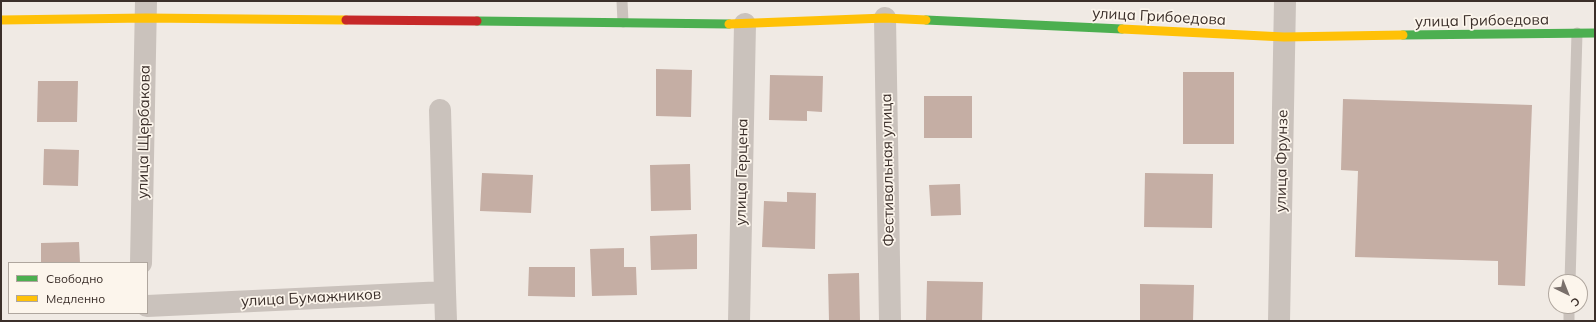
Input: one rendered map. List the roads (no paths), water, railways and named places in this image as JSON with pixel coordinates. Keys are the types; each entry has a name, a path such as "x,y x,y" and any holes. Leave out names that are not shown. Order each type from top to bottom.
{"street":[{"name":"улица Фрунзе","path":"1278,321 1285,1"},
{"name":"улица Грибоедова","path":"1,20 146,10 745,24 885,18 1284,37 1595,33"},
{"name":"улица Щербакова","path":"142,262 146,10"},
{"name":"Фестивальная улица","path":"885,18 890,321"},
{"name":"улица Герцена","path":"739,321 745,24"},
{"path":"440,110 446,321"},
{"name":"улица Бумажников","path":"148,306 446,292"}],"lane":[{"path":"622,1 623,22"},
{"path":"1570,274 1577,33"}]}
